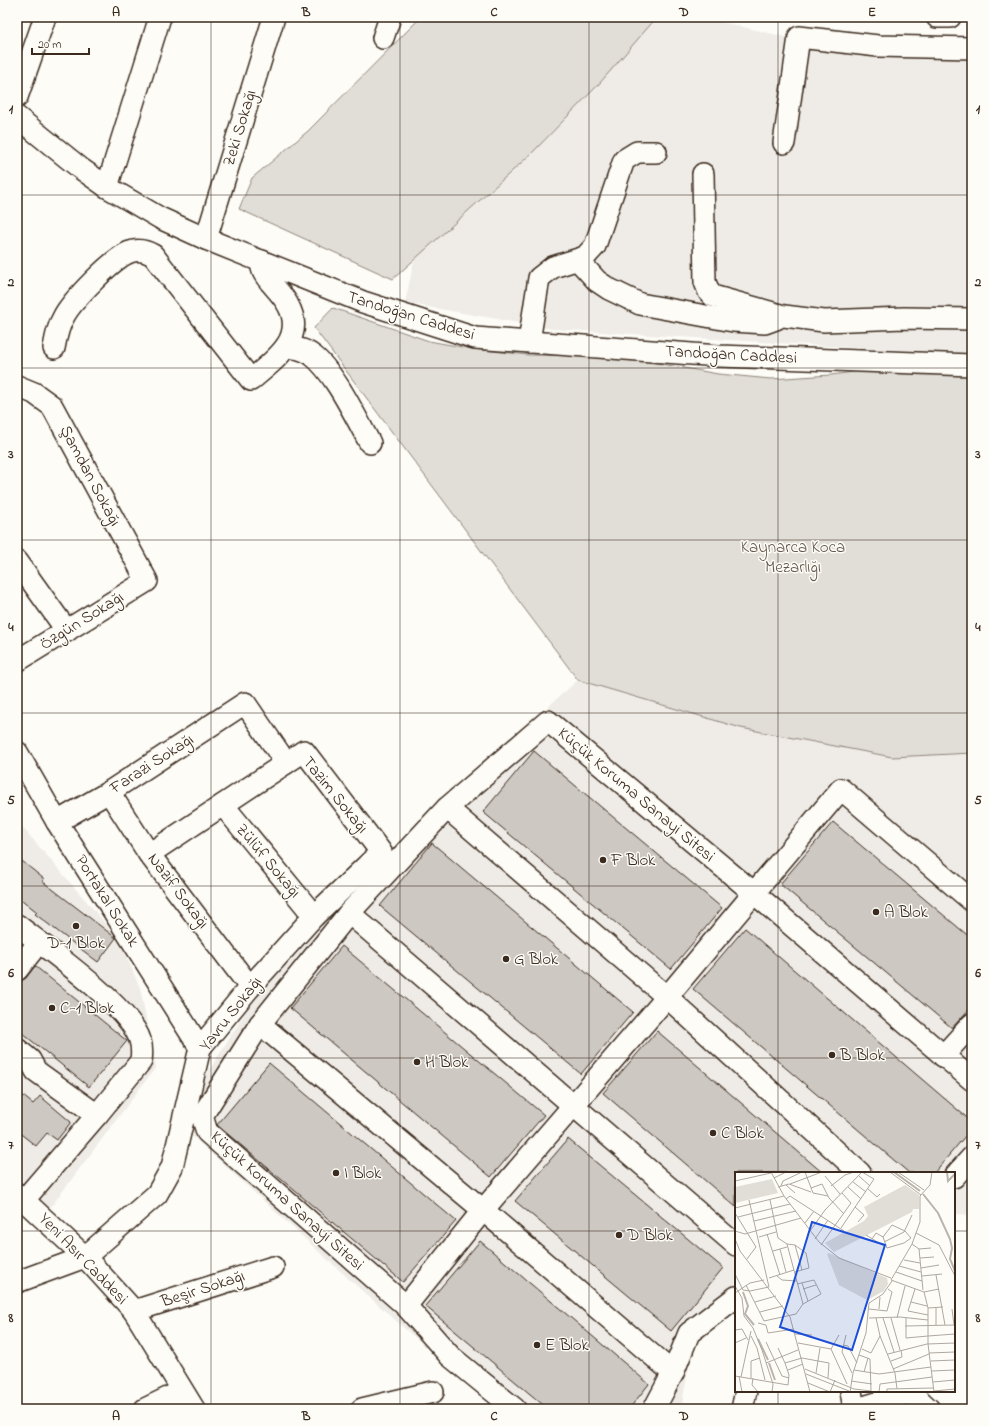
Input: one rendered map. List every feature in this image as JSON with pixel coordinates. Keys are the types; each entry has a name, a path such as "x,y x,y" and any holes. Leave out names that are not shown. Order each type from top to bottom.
{"street":[{"path":"17,97 46,17"},
{"name":"Zeki Sokağı","path":"206,239 274,17"},
{"path":"383,38 390,17"},
{"path":"936,17 950,17"},
{"path":"107,187 153,19"},
{"path":"784,143 799,37 878,46 972,48"},
{"name":"Tandoğan Caddesi","path":"17,117 107,187 160,218 206,239 363,302 475,338 719,356 972,365"},
{"path":"529,342 539,278 553,267 578,260 590,252 597,242 624,160 637,152 656,152"},
{"path":"703,174 706,288 713,296 784,316 824,321 904,318 972,318"},
{"path":"54,348 60,324 72,306 97,278 125,254 137,251 153,255 251,380 281,354 286,347 292,332 291,314 288,305 263,272 262,261"},
{"path":"578,260 597,280 609,289 640,304 733,321 765,323 784,316"},
{"path":"286,347 306,351 318,360 336,384 370,443"},
{"name":"Şamdan Sokağı","path":"17,386 34,393 52,406 147,581"},
{"path":"17,561 67,631"},
{"name":"Özgün Sokağı","path":"17,661 147,581"},
{"name":"Tazim Sokağı","path":"245,703 286,763 304,751 381,852"},
{"name":"Farazi Sokağı","path":"57,822 108,792 245,703"},
{"name":"Küçük Koruma Sanayi Sitesi","path":"515,1409 450,1356 406,1306 207,1132 202,1116 260,1024 349,913 447,808 548,721 754,893 972,1080"},
{"name":"Portakal Sokak","path":"17,752 26,787 57,822 200,1048"},
{"path":"149,854 286,763"},
{"path":"406,1306 483,1210 667,997 841,789 972,900"},
{"name":"Nazif Sokağı","path":"108,792 149,854 250,987"},
{"name":"Zülüf Sokağı","path":"223,806 314,916"},
{"path":"447,808 667,997 859,1172"},
{"name":"Yavru Sokağı","path":"85,1257 157,1194 172,1167 200,1048 250,987 314,916 381,852"},
{"path":"349,913 735,1244"},
{"path":"17,925 111,1000 127,1017 140,1039 142,1050 141,1061 97,1115 20,1197"},
{"path":"17,970 39,942"},
{"path":"260,1024 483,1210 673,1373"},
{"path":"943,1056 972,1024"},
{"path":"17,1049 30,1060 26,1069 97,1115"},
{"path":"955,1176 972,1157"},
{"name":"Yeni Asır Caddesi","path":"20,1197 85,1257 134,1311 194,1409"},
{"path":"17,1282 85,1257"},
{"name":"Beşir Sokağı","path":"134,1311 273,1267"},
{"path":"654,1409 673,1373 689,1333 735,1298"},
{"path":"145,1409 182,1391"},
{"path":"362,1409 433,1392"},
{"path":"742,1409 746,1392"},
{"path":"851,1392 854,1409"},
{"path":"857,1409 906,1394 917,1398 929,1409"}],"shaded area":[{"path":"654,17 700,17 837,49 972,52 972,355 553,329 405,303 415,256 549,136"},
{"path":"578,680 741,728 892,757 972,753 972,1215 955,1214 955,1172 735,1172 735,1310 694,1338 681,1409 496,1409 350,1280 190,1134 193,1114 205,1077 253,1000 428,813"},
{"path":"17,821 119,939 140,988 156,1067 47,1212 17,1187"}],"green space":[{"path":"421,17 657,17 599,84 532,153 393,279 239,209 252,178 308,131"},
{"name":"Kaynarca Koca Mezarlığı","path":"333,308 429,341 473,349 529,355 617,356 718,374 771,379 831,375 883,368 972,375 972,753 892,757 741,728 578,680 314,328"}],"building":[{"name":"F Blok","path":"534,751 722,908 671,969 483,812"},
{"name":"A Blok","path":"833,822 972,939 972,1006 952,1028 780,884"},
{"name":"G Blok","path":"432,843 633,1012 581,1074 380,906"},
{"name":"D-1 Blok","path":"17,857 44,879 42,881 116,938 98,962 35,914 37,912 17,896"},
{"name":"B Blok","path":"745,928 972,1122 972,1128 935,1172 908,1172 693,989"},
{"name":"H Blok","path":"342,946 544,1115 491,1177 290,1008"},
{"name":"C-1 Blok","path":"35,966 127,1041 89,1087 17,1029 17,982 26,978"},
{"name":"C Blok","path":"657,1031 822,1172 735,1172 735,1206 603,1093"},
{"name":"I Blok","path":"269,1063 456,1221 403,1282 217,1125"},
{"path":"17,1091 33,1104 40,1096 71,1122 57,1140 47,1133 36,1146 17,1131"},
{"name":"D Blok","path":"568,1139 723,1268 671,1331 515,1201"},
{"name":"E Blok","path":"480,1241 649,1384 629,1409 548,1409 425,1306"}],"place":[{"name":"F Blok","path":"603,860"},
{"name":"A Blok","path":"876,912"},
{"name":"D-1 Blok","path":"76,926"},
{"name":"G Blok","path":"506,959"},
{"name":"C-1 Blok","path":"52,1008"},
{"name":"B Blok","path":"832,1055"},
{"name":"H Blok","path":"417,1062"},
{"name":"C Blok","path":"713,1133"},
{"name":"I Blok","path":"336,1173"},
{"name":"D Blok","path":"619,1235"},
{"name":"E Blok","path":"537,1345"}]}
